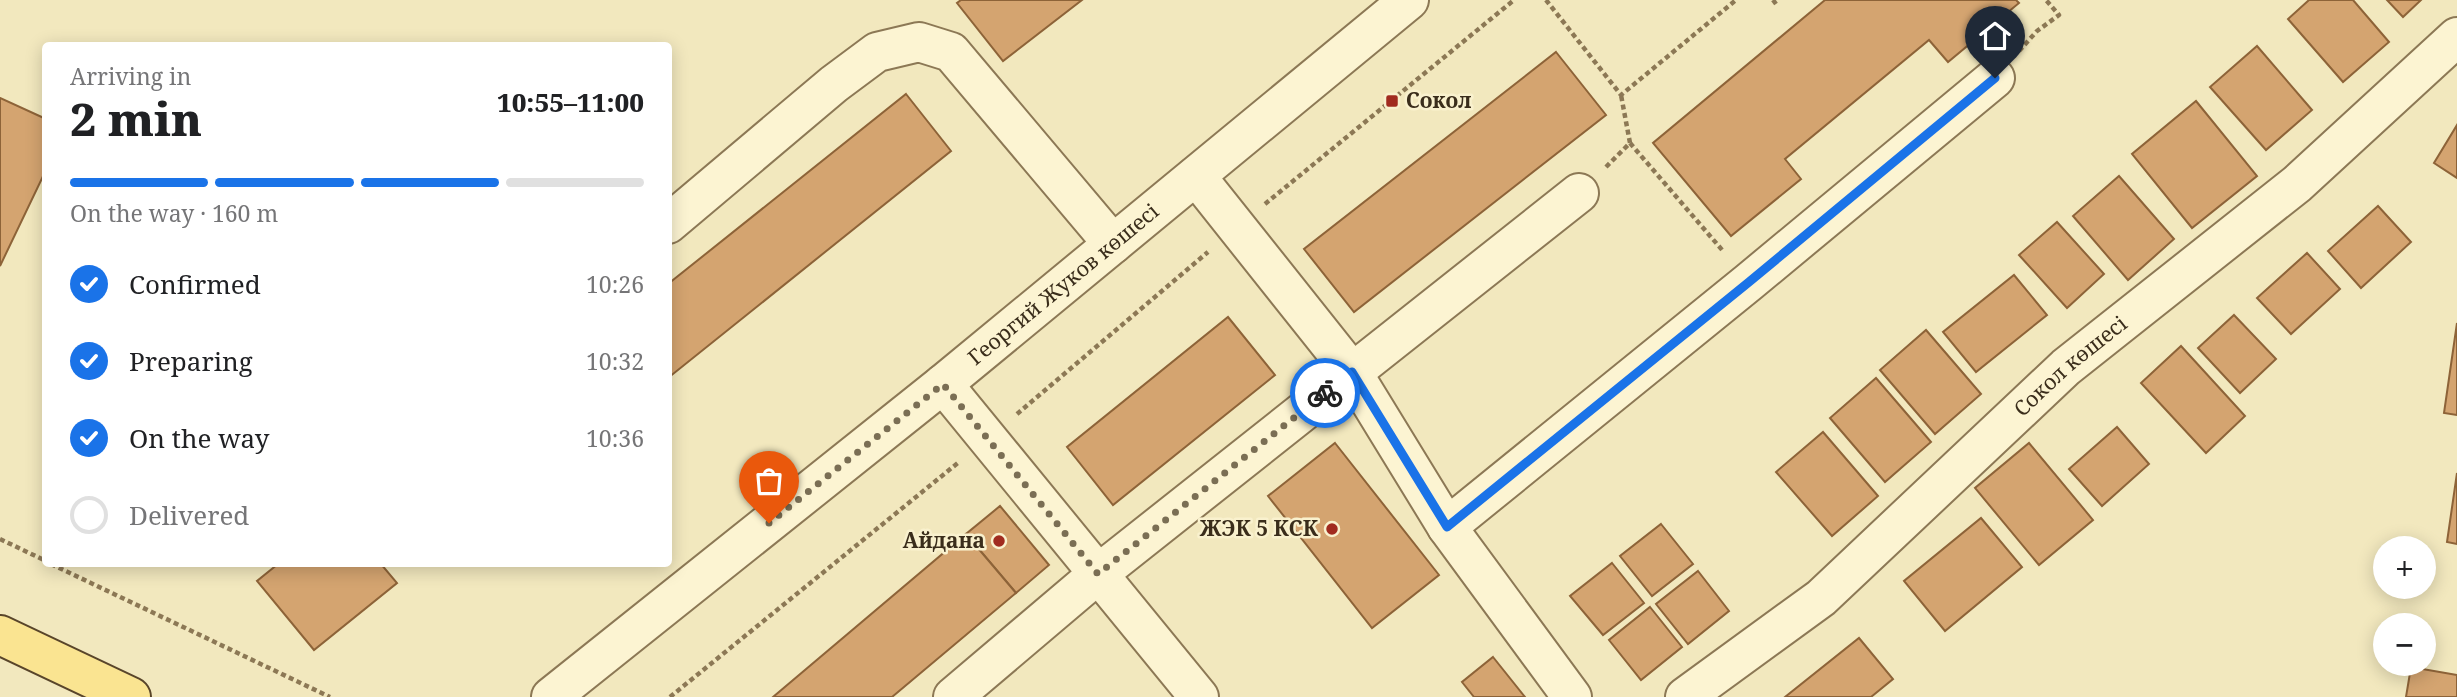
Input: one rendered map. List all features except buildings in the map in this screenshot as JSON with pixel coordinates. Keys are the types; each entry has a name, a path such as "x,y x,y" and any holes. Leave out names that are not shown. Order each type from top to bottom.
{"main road":[{"path":"0,635 131,697"}],"street":[{"name":"Георгий Жуков көшесі","path":"551,697 943,384 1409,0"},
{"name":"Сокол көшесі","path":"1685,697 1821,598 2066,367 2297,184 2457,37"},
{"path":"672,221 877,52 919,42 951,52 1113,244"},
{"path":"1447,527 1995,78"},
{"path":"1196,176 1352,372 1447,527 1572,697"},
{"path":"953,697 1098,574 1579,193"},
{"path":"943,384 1199,697"}],"path":[{"path":"670,697 988,439 1237,227 1514,0"},
{"path":"1546,0 1621,94 1630,143 1749,282"},
{"path":"1621,94 1736,0"},
{"path":"1995,78 2037,31 2059,15 2046,0"},
{"path":"1579,193 1630,143"},
{"path":"0,539 42,559"},
{"path":"57,567 330,697"}],"way so far":[{"path":"769,523 943,384 1098,574 1325,393"}],"place":[{"name":"Сокол","path":"1392,101"},
{"name":"ЖЭК 5 КСК","path":"1332,529"},
{"name":"Айдана","path":"999,541"}],"route":[{"path":"1325,393 1352,372 1447,527 1995,78"}]}
